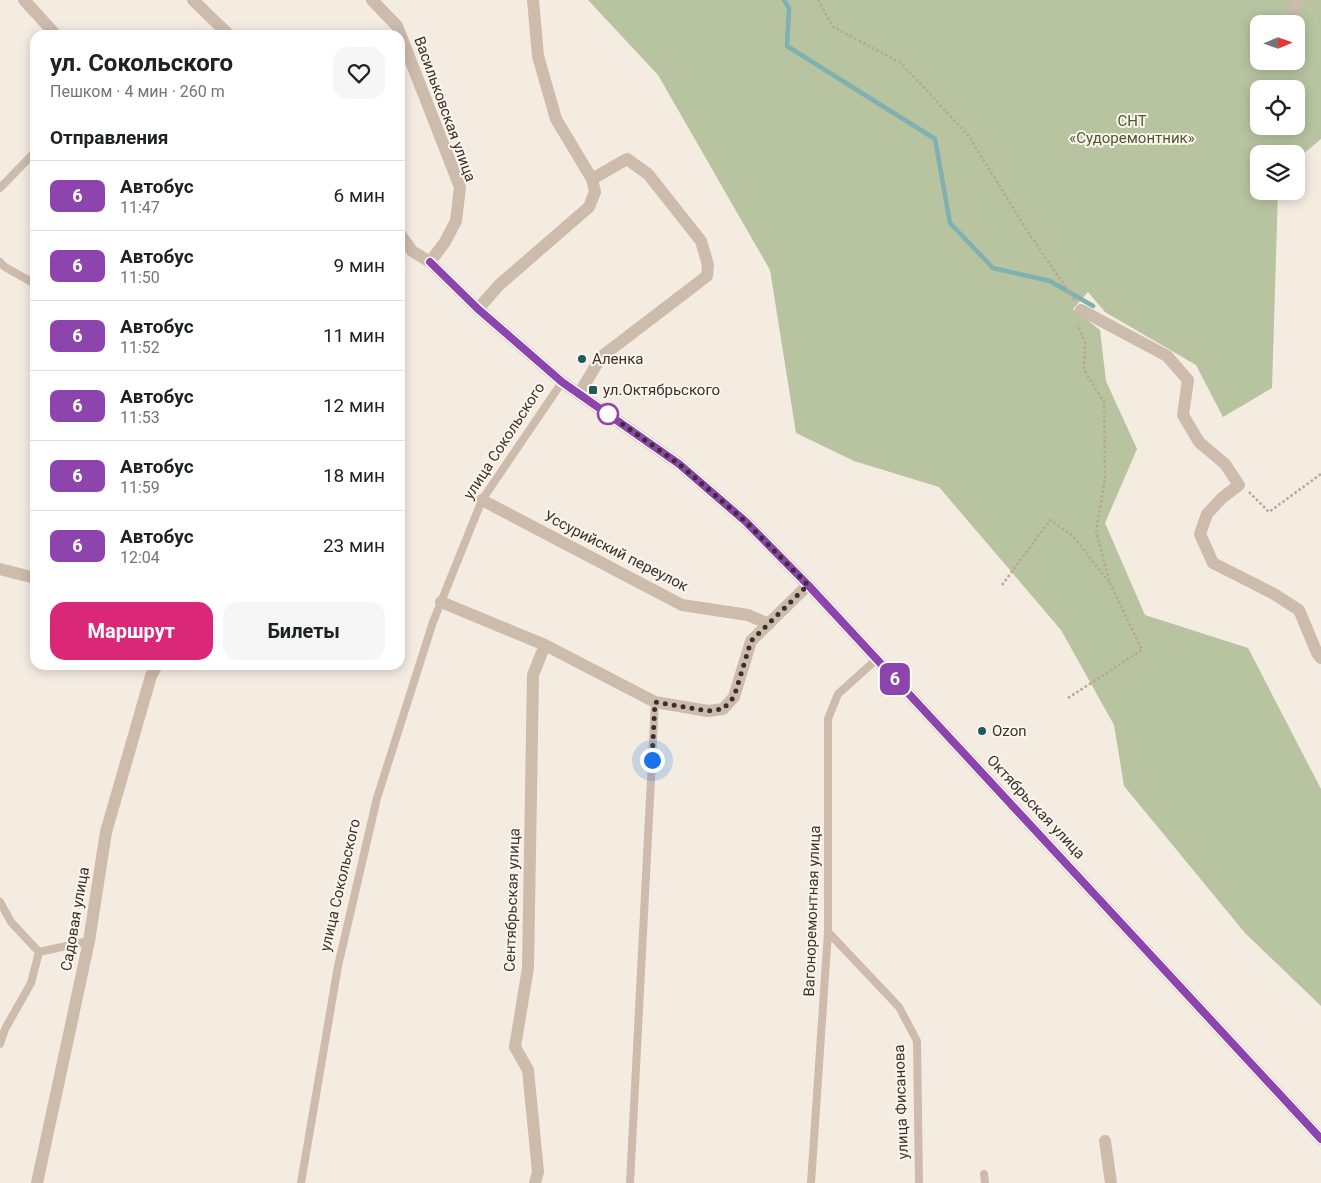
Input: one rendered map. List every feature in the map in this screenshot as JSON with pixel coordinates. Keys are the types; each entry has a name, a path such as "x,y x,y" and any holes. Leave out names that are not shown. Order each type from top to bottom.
{"street":[{"path":"24,0 51,30"},
{"path":"193,0 224,30"},
{"name":"Васильковская улица","path":"372,0 399,30"},
{"path":"478,309 499,285 589,207 595,192 592,179 556,119 538,56 533,0"},
{"path":"1291,15 1298,0"},
{"name":"Васильковская улица","path":"405,46 460,187 456,221 445,242 430,262"},
{"path":"579,394 601,357 707,276 708,265 701,241 648,174 627,160 592,179"},
{"name":"Октябрьская улица","path":"405,241 412,251 430,262 478,309 562,382 679,464 745,521 808,585 1321,1139"},
{"path":"1081,310 1167,356 1188,380 1183,415 1199,442 1225,464 1240,485 1222,498 1207,514 1200,534 1213,563 1274,594 1299,610 1317,653 1321,658"},
{"name":"Уссурийский переулок","path":"482,500 682,605 748,615 769,624"},
{"path":"0,569 30,577"},
{"path":"442,602 545,645 655,702 708,711 723,709 734,697 751,641 808,585"},
{"name":"Сентябрьская улица","path":"534,1183 538,1172 528,1070 515,1047 528,968 533,675 545,645"},
{"name":"Садовая улица","path":"37,1183 89,941 106,832 151,676 155,670"},
{"path":"1105,1141 1111,1183"}],"lane":[{"path":"0,188 30,157"},
{"path":"0,262 5,267 30,281"},
{"name":"улица Сокольского","path":"301,1183 338,966 377,798 442,602 482,500 562,382"},
{"name":"Вагоноремонтная улица","path":"811,1183 828,932 828,719 838,694 877,660"},
{"path":"630,1183 655,702"},
{"path":"0,902 11,922 39,952"},
{"name":"улица Фисанова","path":"828,932 898,1007 917,1041 919,1183"},
{"path":"39,952 89,941"},
{"path":"0,1044 5,1029 32,984 39,952"},
{"path":"984,1174 985,1183"}],"path":[{"path":"818,0 833,27 902,63 968,135 1028,232 1081,310 1075,318 1085,342 1084,370 1104,402 1105,479 1096,531 1110,583 1142,650 1068,698"},
{"path":"1245,488 1269,512 1321,474"},
{"path":"1002,585 1050,520 1073,536 1110,583"}],"green space":[{"name":"СНТ «Судоремонтник»","path":"588,0 1321,0 1321,139 1305,152 1305,145 1250,145 1250,200 1278,200 1272,388 1223,417 1196,365 1105,312 1088,292 1073,309 1100,330 1106,381 1137,449 1105,523 1145,615 1248,648 1321,789 1321,1006 1245,933 1124,786 1114,725 1061,630 939,487 854,461 796,433 770,270 658,75"}],"waterway":[{"path":"784,0 789,8 787,46 935,139 950,223 993,268 1050,281 1093,306"}],"bus line":[{"name":"6","path":"430,262 478,309 562,382 679,464 745,521 808,585 1321,1139"}],"place":[{"name":"Аленка","path":"582,359"},
{"name":"ул.Октябрьского","path":"593,390"},
{"name":"Ozon","path":"982,731"}],"route":[{"path":"608,414 679,464 745,521 808,585 751,641 734,697 723,709 708,711 655,702 652,760"}]}
